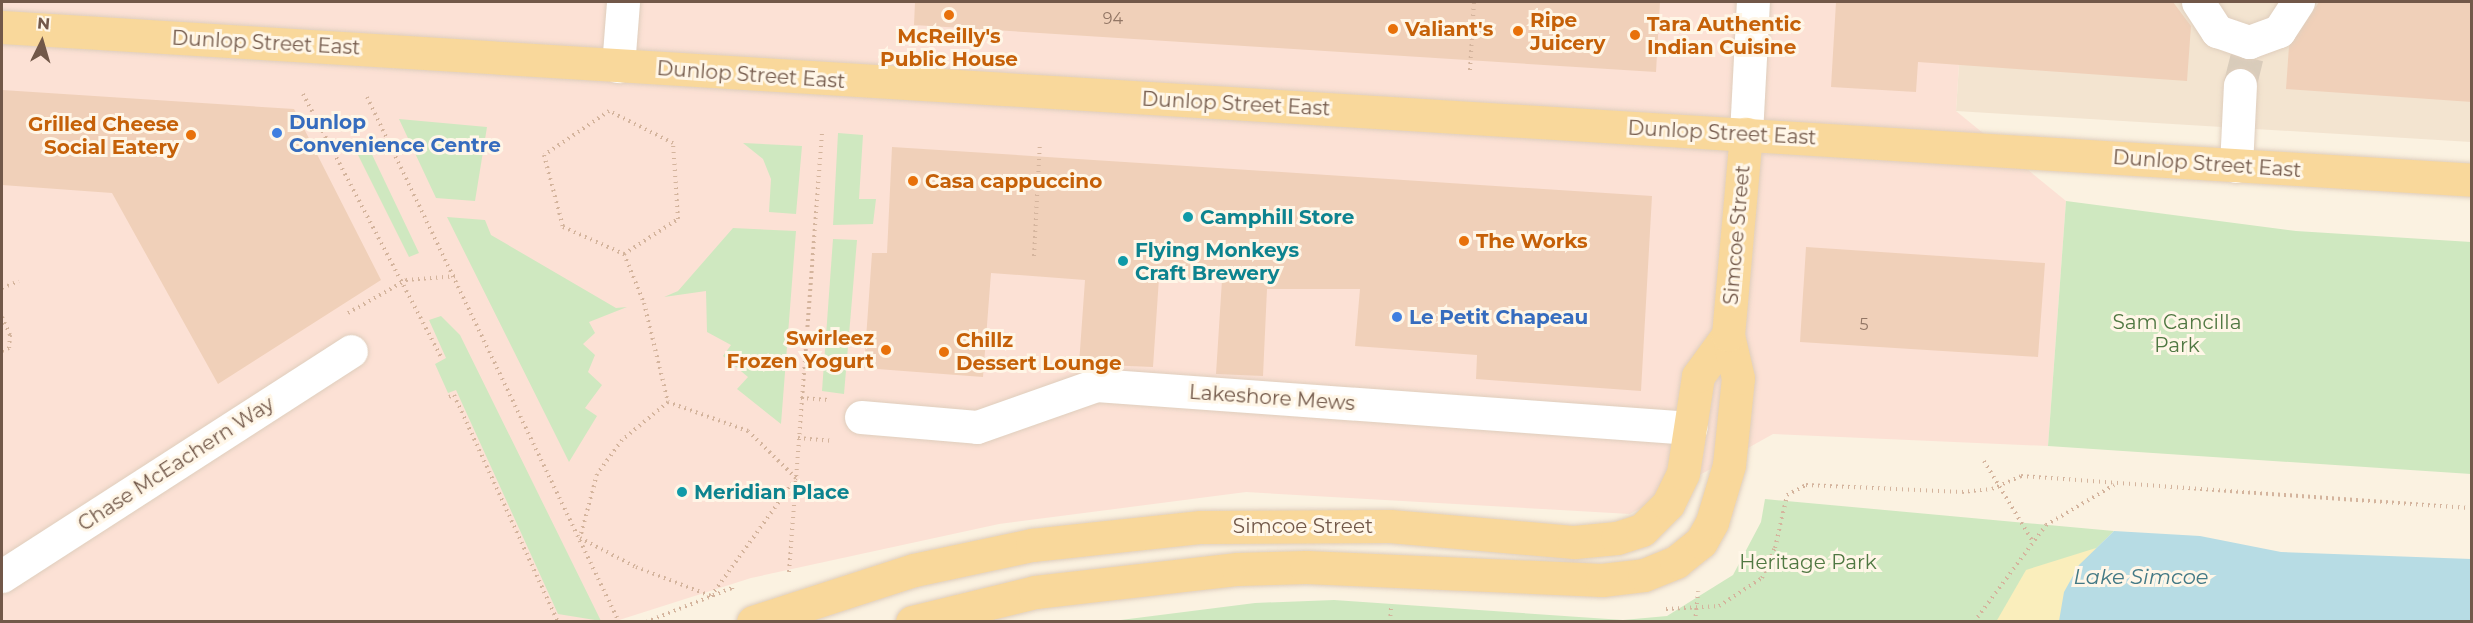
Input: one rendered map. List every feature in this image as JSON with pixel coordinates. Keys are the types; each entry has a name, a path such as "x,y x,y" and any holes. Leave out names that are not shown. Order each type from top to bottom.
{"main road":[{"name":"Dunlop Street East","path":"2,27 2472,180"},
{"name":"Simcoe Street","path":"912,621 1035,592 1238,569 1306,567 1553,579 1644,575 1676,562 1701,542 1721,502 1738,378 1728,335 1746,134"},
{"name":"Simcoe Street","path":"753,621 914,570 1011,550 1201,527 1390,526 1574,542 1617,538 1642,530 1668,504 1683,473 1698,376 1728,335"}],"street":[{"path":"618,66 623,2"},
{"path":"1746,134 1753,2"},
{"path":"2198,2 2217,31 2246,62"},
{"path":"2236,166 2246,62 2279,31 2298,2"},
{"name":"Chase McEachern Way","path":"2,576 351,351"},
{"name":"Lakeshore Mews","path":"861,417 977,428 1096,385 1690,428"}],"path":[{"path":"1470,70 1474,2"},
{"path":"303,94 406,280 441,357"},
{"path":"367,97 457,276 619,621"},
{"path":"624,254 678,219 674,143 609,111 544,155 563,227 624,254 644,303 668,402"},
{"path":"789,577 822,130"},
{"path":"1034,256 1040,142"},
{"path":"351,351 346,314 406,280 457,276"},
{"path":"2,288 19,281"},
{"path":"2,317 10,336 9,348 2,351"},
{"path":"450,397 454,395 558,621"},
{"path":"580,538 597,474 622,440 668,402"},
{"path":"668,402 748,432 796,478"},
{"path":"1984,461 1997,486 2033,542"},
{"path":"1787,495 1806,485 1962,492 1997,486 2021,476 2472,508"},
{"path":"711,596 796,478"},
{"path":"1974,621 2033,542 2076,503 2116,484"},
{"path":"580,538 636,567 711,596"},
{"path":"646,621 732,588"}],"shaded area":[{"path":"2,2 1963,2 1956,111 2066,201 2048,446 1773,434 1630,514 1246,492 999,524 751,578 616,621 2,621"},
{"path":"1963,2 2471,2 2471,142 1956,111"}],"green space":[{"path":"399,119 487,127 475,201 436,198"},
{"path":"838,133 863,135 859,199 876,199 873,224 833,225"},
{"path":"743,143 802,146 796,214 769,212 771,179 763,159"},
{"path":"367,144 419,253 409,257 355,149"},
{"name":"Sam Cancilla Park","path":"2066,201 2296,231 2471,242 2471,474 2048,446"},
{"path":"447,217 485,220 491,235 616,308 627,307 589,322 595,333 583,344 595,355 588,372 602,385 585,408 597,416 569,462"},
{"path":"733,228 796,231 781,424 737,389 748,377 723,356 731,345 707,332 706,291 664,297 678,291"},
{"path":"833,239 857,240 844,394 822,391"},
{"path":"441,316 460,335 601,621 558,614 456,390 448,393 435,364 446,358 429,320"},
{"name":"Heritage Park","path":"1765,499 2114,531 2079,565 2059,621 1105,622 1255,603 1334,600 1623,620 1667,616 1733,575 1761,522"}],"sand":[{"path":"2096,548 2078,621 1996,622 2026,570"}],"water":[{"name":"Lake Simcoe","path":"2114,531 2200,536 2281,552 2471,559 2471,621 2059,621 2064,592 2079,565"}],"building":[{"path":"915,2 1660,2 1656,72 914,25"},
{"path":"1836,2 2173,2 2191,26 2187,81 1918,62 1916,92 1831,87"},
{"path":"2319,2 2472,2 2472,102 2286,89 2289,46"},
{"path":"2,90 294,109 381,280 218,384 112,193 2,185"},
{"path":"892,147 1652,196 1641,391 1476,379 1477,355 1355,346 1360,289 1267,289 1263,376 1216,374 1222,280 1159,278 1153,367 1079,364 1085,280 991,273 983,377 864,368 872,253 887,253"},
{"path":"1806,247 2045,263 2038,357 1800,342"}],"tunnel":[{"path":"2240,85 2247,57"}],"place":[{"name":"McReilly's Public House","path":"949,15"},
{"name":"Valiant's","path":"1393,29"},
{"name":"Ripe Juicery","path":"1518,31"},
{"name":"Tara Authentic Indian Cuisine","path":"1635,35"},
{"name":"Dunlop Convenience Centre","path":"277,133"},
{"name":"Grilled Cheese Social Eatery","path":"191,135"},
{"name":"Casa cappuccino","path":"913,181"},
{"name":"Camphill Store","path":"1188,217"},
{"name":"The Works","path":"1464,241"},
{"name":"Flying Monkeys Craft Brewery","path":"1123,261"},
{"name":"Le Petit Chapeau","path":"1397,317"},
{"name":"Swirleez Frozen Yogurt","path":"886,350"},
{"name":"Chillz Dessert Lounge","path":"944,352"},
{"name":"Meridian Place","path":"682,492"}]}
